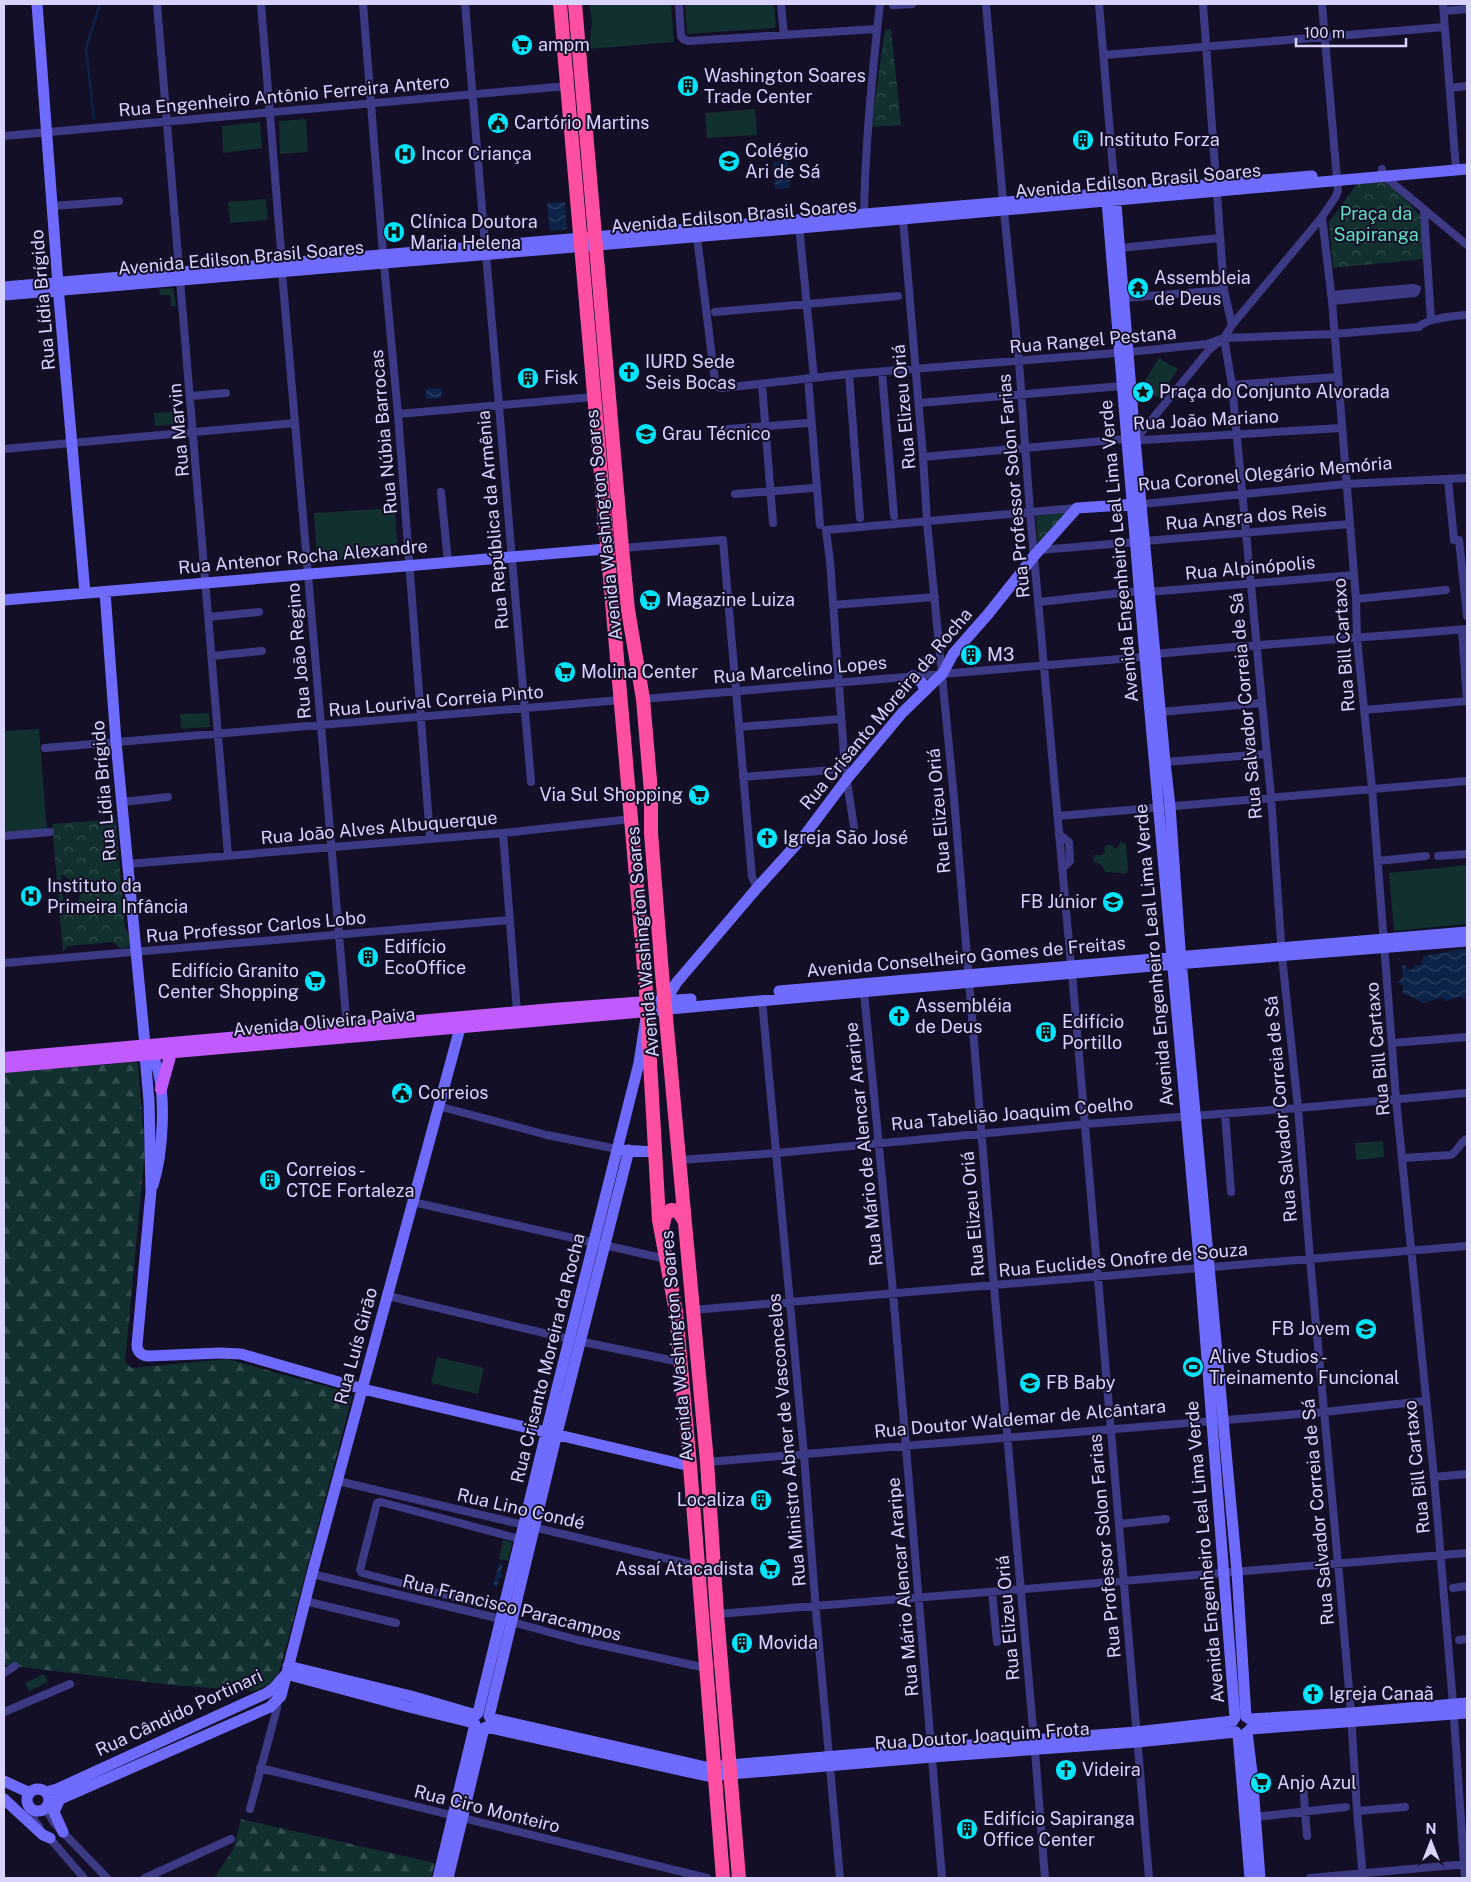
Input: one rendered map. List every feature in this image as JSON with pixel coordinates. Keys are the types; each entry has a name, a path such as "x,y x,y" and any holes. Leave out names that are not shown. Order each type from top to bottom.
{"highway":[{"name":"Avenida Washington Soares","path":"560,4 652,1064 659,1220 676,1312 716,1771 723,1878"},
{"name":"Avenida Washington Soares","path":"575,4 628,610 643,699 651,792 651,833 707,1462 717,1614 740,1878"},
{"path":"662,1236 665,1215 671,1210 678,1211 684,1220"}],"main road":[{"name":"Rua Lídia Brígido","path":"37,4 58,286 85,593"},
{"name":"Avenida Edilson Brasil Soares","path":"595,240 697,236 864,214 1113,198 1337,178 1382,172 1459,167 1467,162"},
{"name":"Avenida Engenheiro Leal Lima Verde","path":"1113,198 1124,298 1122,386 1131,440"},
{"name":"Avenida Engenheiro Leal Lima Verde","path":"1113,198 1144,592 1205,1268 1217,1420 1224,1573 1242,1725 1256,1817 1260,1878"},
{"name":"Avenida Edilson Brasil Soares","path":"4,287 58,286 595,240 799,224 903,219 1003,206"},
{"name":"Avenida Edilson Brasil Soares","path":"4,295 58,286"},
{"name":"Rua Coronel Olegário Memória","path":"1077,508 1137,503"},
{"name":"Rua Crisanto Moreira da Rocha","path":"666,1005 677,982 804,836 846,774 942,673 953,654 989,614 1037,553 1077,508"},
{"name":"Rua Antenor Rocha Alexandre","path":"4,600 606,549"},
{"name":"Rua Lídia Brígido","path":"105,592 116,742 147,1051 151,1191 136,1345 140,1353 149,1356 241,1354 363,1389"},
{"name":"Avenida Engenheiro Leal Lima Verde","path":"1150,655 1160,712 1165,762 1164,806"},
{"path":"912,676 922,684 925,691"},
{"name":"Avenida Conselheiro Gomes de Freitas","path":"1385,944 1467,932"},
{"name":"Avenida Conselheiro Gomes de Freitas","path":"647,1007 1176,960 1385,944 1467,941"},
{"name":"Avenida Conselheiro Gomes de Freitas","path":"666,1005 864,992 968,978"},
{"name":"Rua Crisanto Moreira da Rocha","path":"600,1245 616,1149 640,1063 647,1007"},
{"name":"Avenida Oliveira Paiva","path":"4,1067 347,1028 517,1012 647,1007"},
{"name":"Avenida Oliveira Paiva","path":"4,1058 147,1051 171,1053 460,1028 647,1007"},
{"name":"Rua Luís Girão","path":"287,1670 460,1028"},
{"name":"Rua Lídia Brígido","path":"147,1051 155,1061 163,1103 158,1170 151,1191"},
{"path":"161,1089 171,1053"},
{"path":"149,1101 155,1107 160,1107 163,1103"},
{"path":"616,1149 655,1152"},
{"name":"Rua Crisanto Moreira da Rocha","path":"481,1721 513,1622 529,1526 574,1340 629,1150"},
{"path":"363,1389 690,1466"},
{"name":"Avenida Engenheiro Leal Lima Verde","path":"1217,1420 1237,1572 1250,1878"},
{"name":"Rua Crisanto Moreira da Rocha","path":"438,1878 457,1817 481,1721 501,1619 520,1539 529,1526"},
{"name":"Rua Doutor Joaquim Frota","path":"287,1670 409,1708 481,1721 600,1748 706,1767 716,1771 932,1752 1035,1746 1242,1725 1454,1709 1467,1712"},
{"name":"Rua Cândido Portinari","path":"51,1804 273,1690 287,1670"},
{"name":"Rua Cândido Portinari","path":"46,1792 270,1707 284,1691 287,1670"},
{"name":"Rua Doutor Joaquim Frota","path":"1454,1709 1467,1703"},
{"path":"4,1781 30,1793"},
{"path":"32,1809 27,1800 30,1793 38,1789 46,1792 63,1832"},
{"path":"4,1799 18,1806 38,1812 51,1804"},
{"path":"4,1799 42,1835 50,1838"},
{"name":"Rua Crisanto Moreira da Rocha","path":"448,1878 457,1817"}],"street":[{"name":"Rua Marvin","path":"157,4 228,855"},
{"name":"Rua João Regino","path":"261,4 268,112 347,1028"},
{"name":"Rua Núbia Barrocas","path":"363,4 398,414 430,838"},
{"name":"Rua República da Armênia","path":"465,4 531,782"},
{"path":"679,4 683,40 688,41 877,29"},
{"path":"781,4 784,35"},
{"path":"864,214 866,138 880,4"},
{"path":"893,5 912,4"},
{"name":"Rua Professor Solon Farias","path":"986,4 1003,206 1022,395 1030,512 1037,553 1043,665 1085,1124 1149,1878"},
{"name":"Avenida Engenheiro Leal Lima Verde","path":"1099,4 1113,198"},
{"path":"1202,4 1224,290 1232,325"},
{"path":"1131,440 1209,350 1224,338 1232,325 1322,217 1336,196 1337,178 1322,4"},
{"path":"1459,167 1450,88 1444,7 1467,9"},
{"path":"1104,55 1445,27"},
{"name":"Rua Engenheiro Antônio Ferreira Antero","path":"4,136 567,86"},
{"path":"1450,88 1467,86"},
{"path":"1382,172 1424,211 1467,245"},
{"path":"53,206 119,201"},
{"path":"1424,211 1431,320"},
{"name":"Rua Bill Cartaxo","path":"1322,217 1331,298 1350,524 1357,639 1372,788 1396,1099 1434,1477 1454,1709 1466,1864 1465,1878"},
{"name":"Rua Elizeu Oriá","path":"903,219 927,522 942,673 1035,1746 1044,1878"},
{"path":"799,224 807,304 823,528 830,561 846,774 854,826"},
{"name":"Rua Rangel Pestana","path":"697,236 715,381 718,387 726,388 849,374 1124,353 1207,344 1224,338 1333,334 1419,327 1421,324 1431,320 1467,315"},
{"path":"1120,248 1220,238"},
{"path":"1412,288 1416,289 1415,293 1331,298 1412,288"},
{"path":"1124,298 1224,290"},
{"path":"714,312 898,296"},
{"name":"Rua Salvador Correia de Sá","path":"1224,338 1232,385 1255,644 1271,797 1282,952 1298,1108 1338,1563 1363,1876"},
{"path":"882,372 894,516"},
{"path":"849,374 860,518"},
{"path":"1232,385 1337,377"},
{"path":"762,384 773,522"},
{"path":"918,403 1122,386"},
{"path":"191,396 226,393"},
{"path":"398,414 593,397"},
{"path":"4,449 295,423"},
{"path":"728,429 807,423"},
{"name":"Rua João Mariano","path":"923,457 1131,440 1341,428"},
{"name":"Rua Coronel Olegário Memória","path":"1137,503 1242,495 1346,484 1467,478"},
{"path":"1448,479 1454,540 1459,540 1467,616"},
{"path":"735,494 812,488"},
{"path":"441,492 448,562"},
{"name":"Rua Coronel Olegário Memória","path":"823,528 927,522 1077,508"},
{"name":"Rua Angra dos Reis","path":"1037,553 1246,532 1350,524"},
{"path":"622,548 722,540 737,691 752,877 757,888"},
{"name":"Rua Alpinópolis","path":"1039,602 1250,582 1354,575"},
{"path":"1356,599 1446,590"},
{"path":"832,605 935,597"},
{"path":"209,616 259,612"},
{"path":"1364,710 1467,701 1464,629"},
{"name":"Rua Marcelino Lopes","path":"643,699 1043,665 1255,644 1357,639 1464,629"},
{"path":"212,656 262,651"},
{"name":"Rua Lourival Correia Pìnto","path":"45,748 621,700"},
{"path":"1160,712 1262,703"},
{"path":"739,727 842,719"},
{"path":"1165,762 1266,754"},
{"path":"743,776 846,774"},
{"path":"1058,816 1467,781"},
{"path":"122,802 168,797"},
{"name":"Rua João Alves Albuquerque","path":"128,864 503,833 631,819"},
{"path":"4,836 50,832"},
{"path":"503,833 517,1012"},
{"path":"1438,856 1467,854"},
{"path":"1378,861 1426,856"},
{"name":"Rua Professor Carlos Lobo","path":"4,963 510,920"},
{"name":"Rua Mário de Alencar Araripe","path":"864,992 893,1292"},
{"name":"Rua Ministro Abner de Vasconcelos","path":"762,1000 791,1303 840,1878"},
{"path":"1392,1044 1467,1037"},
{"name":"Rua Tabelião Joaquim Coelho","path":"680,1160 777,1153 1085,1124 1191,1117 1467,1093"},
{"path":"438,1106 547,1135 616,1149"},
{"path":"1225,1114 1231,1192"},
{"path":"1403,1158 1453,1154 1464,1140 1467,1139"},
{"path":"413,1202 666,1259"},
{"name":"Rua Euclides Onofre de Souza","path":"692,1310 1467,1246"},
{"name":"Rua Mário Alencar Araripe","path":"893,1292 942,1878"},
{"path":"388,1296 574,1340 680,1362"},
{"name":"Rua Doutor Waldemar de Alcântara","path":"707,1462 1324,1412 1425,1401"},
{"path":"1434,1477 1467,1474"},
{"name":"Rua Lino Condé","path":"338,1481 698,1566"},
{"path":"473,1602 362,1573 360,1570 377,1503 381,1502 520,1539"},
{"path":"1119,1524 1166,1518"},
{"path":"717,1614 1467,1553"},
{"name":"Rua Francisco Paracampos","path":"312,1574 501,1619 596,1644 706,1668"},
{"path":"1453,1588 1467,1586"},
{"path":"992,1592 996,1642"},
{"path":"305,1601 396,1623"},
{"path":"4,1673 15,1666"},
{"path":"4,1712 70,1684"},
{"path":"250,1809 278,1708 273,1690"},
{"name":"Rua Ciro Monteiro","path":"260,1768 707,1878"},
{"path":"1458,1771 1467,1770"},
{"path":"1302,1785 1307,1836"},
{"path":"1256,1817 1346,1807"},
{"path":"1357,1811 1405,1807"},
{"path":"32,1809 34,1820 84,1878"},
{"path":"63,1832 107,1878"},
{"path":"145,1878 231,1839"},
{"path":"1310,1878 1363,1876 1466,1864"}],"green space":[{"path":"589,4 671,4 674,42 589,49 592,21"},
{"path":"685,4 774,4 776,26 774,28 687,34"},
{"path":"891,29 901,125 871,127 885,30"},
{"path":"755,109 757,135 707,138 705,113"},
{"path":"306,119 308,152 280,154 279,121"},
{"path":"260,122 262,148 223,153 222,126"},
{"name":"Praça da Sapiranga","path":"1389,182 1421,216 1424,259 1333,268 1329,222 1357,184"},
{"path":"266,199 268,220 230,223 228,202"},
{"path":"173,288 176,306 171,306 170,295 160,295 159,289"},
{"path":"1159,358 1178,369 1160,398 1141,387"},
{"path":"178,411 179,424 155,426 154,413"},
{"path":"395,508 398,555 317,562 314,513"},
{"path":"1066,513 1038,545 1036,516"},
{"path":"209,713 210,727 181,729 180,714"},
{"path":"39,729 47,832 4,835 4,731"},
{"path":"117,819 125,928 130,938 129,947 120,948 113,942 68,946 63,951 52,824","holes":["61,875 64,875 75,885 80,893 77,902 66,913 64,910"]},
{"path":"1121,841 1126,844 1128,870 1125,874 1105,872 1102,865 1093,861 1093,858 1095,855 1101,855 1105,852 1104,848 1107,845 1115,848 1118,847"},
{"path":"1467,865 1467,924 1394,931 1389,873"},
{"path":"136,1062 138,1064 145,1151 125,1362 132,1368 227,1359 347,1392 352,1397 281,1666 277,1676 270,1684 255,1691 172,1685 4,1665 4,1073"},
{"path":"1383,1141 1384,1157 1356,1160 1355,1143"},
{"path":"437,1357 484,1368 478,1394 431,1383"},
{"path":"503,1540 512,1542 508,1561 499,1559"},
{"path":"44,1674 48,1682 29,1691 25,1683"},
{"path":"241,1819 435,1863 431,1878 214,1878 233,1850"}],"water":[{"path":"788,161 790,188 775,189 773,162"},
{"path":"565,202 567,229 550,231 547,203"},
{"path":"441,388 442,398 426,399 426,389"},
{"path":"1467,948 1467,999 1458,997 1447,1001 1440,998 1423,1003 1403,993 1403,987 1399,982 1403,976 1402,966 1405,965 1407,969 1411,970 1416,964 1421,966 1424,956"},
{"path":"499,1564 503,1565 501,1572 503,1576 499,1579 497,1587 493,1586"}],"waterway":[{"path":"94,119 86,48 100,4"}],"place":[{"name":"ampm","path":"522,45"},
{"name":"Washington Soares Trade Center","path":"688,86"},
{"name":"Cartório Martins","path":"498,123"},
{"name":"Instituto Forza","path":"1083,140"},
{"name":"Incor Criança","path":"405,154"},
{"name":"Colégio Ari de Sá","path":"729,161"},
{"name":"Clínica Doutora Maria Helena","path":"394,232"},
{"name":"Assembleia de Deus","path":"1138,288"},
{"name":"IURD Sede Seis Bocas","path":"629,372"},
{"name":"Fisk","path":"528,378"},
{"name":"Praça do Conjunto Alvorada","path":"1143,392"},
{"name":"Grau Técnico","path":"646,434"},
{"name":"Magazine Luiza","path":"650,600"},
{"name":"M3","path":"971,655"},
{"name":"Molina Center","path":"565,672"},
{"name":"Via Sul Shopping","path":"699,795"},
{"name":"Igreja São José","path":"767,838"},
{"name":"Instituto da Primeira Infância","path":"31,896"},
{"name":"FB Júnior","path":"1113,902"},
{"name":"Edifício EcoOffice","path":"368,957"},
{"name":"Edifício Granito Center Shopping","path":"315,981"},
{"name":"Assembléia de Deus","path":"899,1016"},
{"name":"Edifício Portillo","path":"1046,1032"},
{"name":"Correios","path":"402,1093"},
{"name":"Correios - CTCE Fortaleza","path":"270,1180"},
{"name":"FB Jovem","path":"1366,1329"},
{"name":"Alive Studios - Treinamento Funcional","path":"1193,1367"},
{"name":"FB Baby","path":"1030,1383"},
{"name":"Localiza","path":"761,1500"},
{"name":"Assaí Atacadista","path":"770,1569"},
{"name":"Movida","path":"742,1643"},
{"name":"Igreja Canaã","path":"1313,1694"},
{"name":"Videira","path":"1066,1770"},
{"name":"Anjo Azul","path":"1261,1783"},
{"name":"Edifício Sapiranga Office Center","path":"967,1829"}]}
